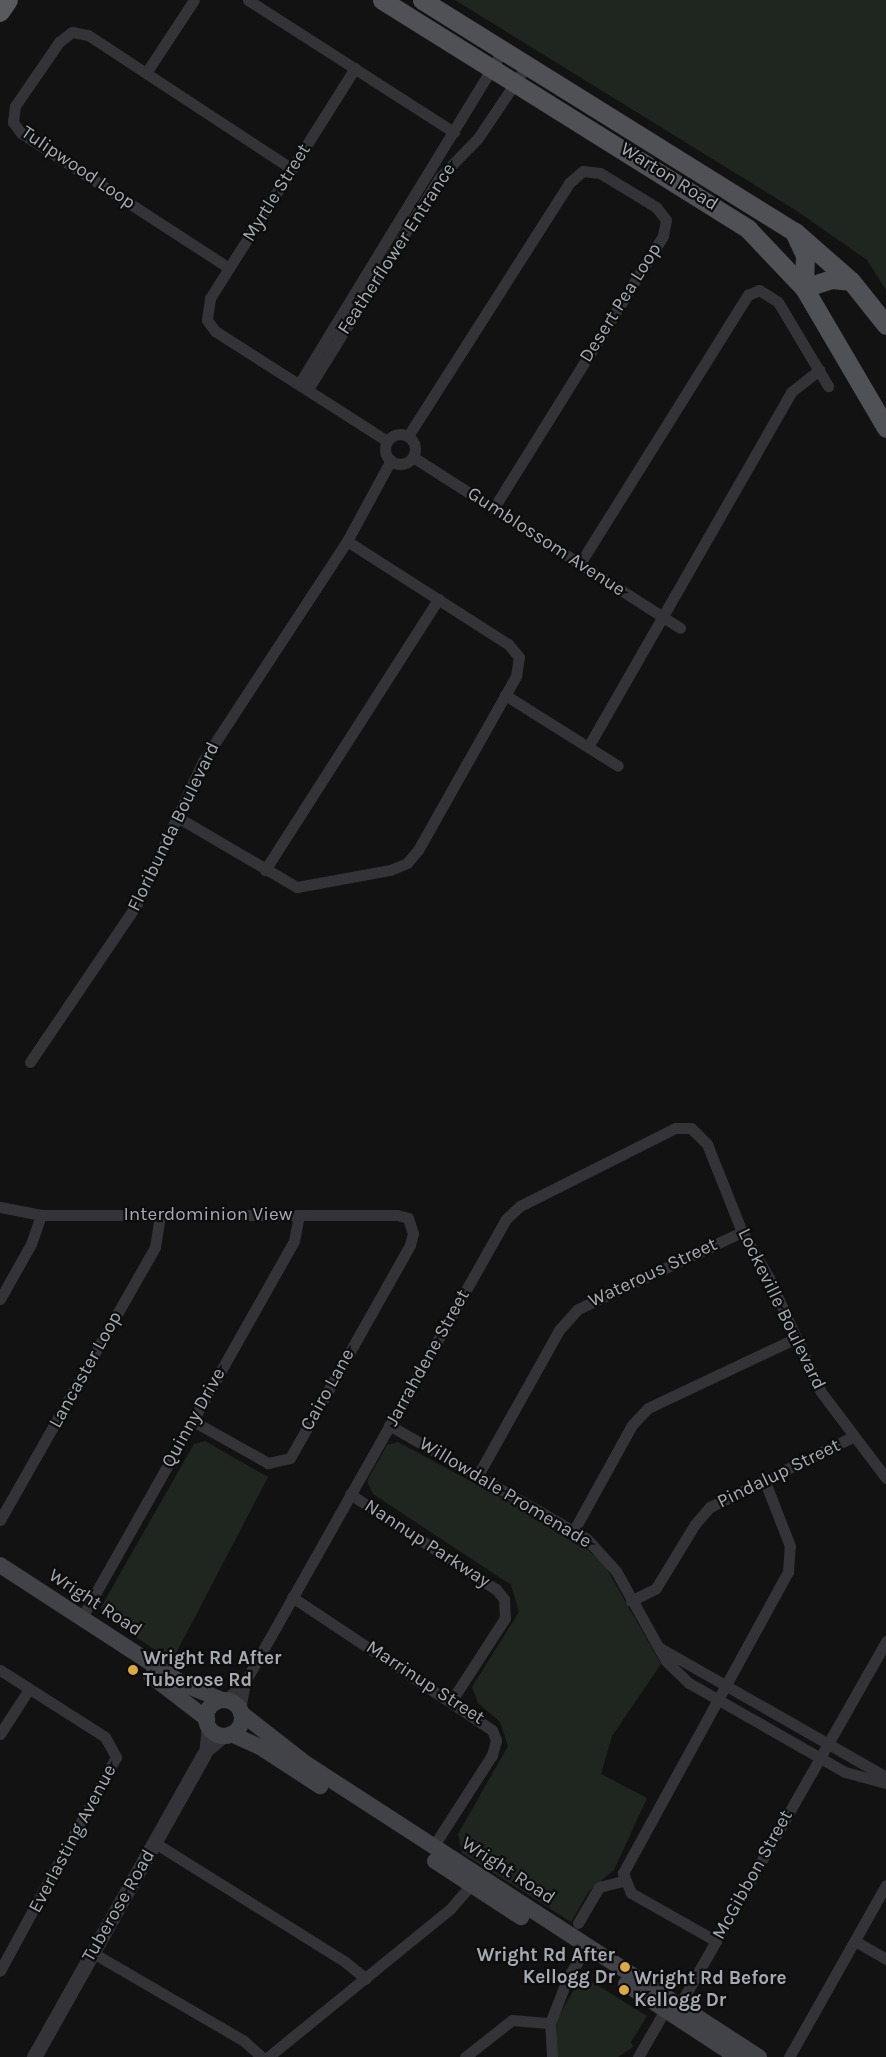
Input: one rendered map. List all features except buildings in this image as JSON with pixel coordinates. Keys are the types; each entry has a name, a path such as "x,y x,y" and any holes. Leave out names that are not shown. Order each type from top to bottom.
{"highway":[{"path":"0,12 8,0"}],"main road":[{"name":"Warton Road","path":"382,0 504,74 748,229 804,288 886,428"},
{"name":"Warton Road","path":"422,0 795,232 851,281 886,325"},
{"path":"504,74 515,57"},
{"path":"795,232 805,255 804,288 832,279 851,281"},
{"name":"Wright Road","path":"0,1565 189,1687 223,1700"},
{"name":"Wright Road","path":"0,1578 163,1684 207,1721"},
{"path":"223,1700 241,1711 241,1723 229,1735 215,1733 207,1721 212,1705 223,1700"},
{"name":"Wright Road","path":"241,1711 271,1740 434,1847 475,1880"},
{"name":"Wright Road","path":"229,1735 260,1748 475,1880 672,2008 737,2057"},
{"name":"Wright Road","path":"672,2008 759,2057"}],"street":[{"path":"146,73 194,0"},
{"path":"248,0 454,132"},
{"name":"Tulipwood Loop","path":"229,268 21,133 13,122 15,106 59,42 72,32 88,35 292,169"},
{"name":"Myrtle Street","path":"303,387 215,331 207,320 210,298 355,68"},
{"name":"Featherflower Entrance","path":"303,387 454,132 504,74"},
{"name":"Featherflower Entrance","path":"303,387 440,177 478,138 504,74"},
{"name":"Desert Pea Loop","path":"408,436 569,183 583,171 600,172 656,207 666,220 663,236 493,509"},
{"path":"579,565 748,295 759,290 778,302 828,386"},
{"path":"588,747 791,392 819,370"},
{"path":"303,387 387,441 391,460 405,463 413,457 414,443 408,436 399,434 387,441"},
{"name":"Gumblossom Avenue","path":"413,457 680,628"},
{"name":"Floribunda Boulevard","path":"30,1062 137,904 206,755 347,540 391,460"},
{"path":"178,817 297,887 407,863 520,666 515,650 347,540"},
{"path":"266,870 438,599"},
{"path":"505,695 618,766"},
{"name":"Jarrahdene Street","path":"241,1711 245,1682 510,1214 675,1128 695,1130"},
{"name":"Lockeville Boulevard","path":"695,1130 707,1144 727,1186 742,1232 821,1392 852,1437 886,1478"},
{"name":"Interdominion View","path":"0,1207 41,1216 397,1215 412,1224"},
{"name":"Quinny Drive","path":"81,1619 294,1241 299,1215"},
{"path":"0,1299 31,1244 41,1216"},
{"name":"Lancaster Loop","path":"0,1520 155,1248 160,1216"},
{"name":"Cairo Lane","path":"193,1421 268,1463 290,1458 410,1245 412,1224"},
{"name":"Waterous Street","path":"478,1475 559,1330 572,1314 587,1302 742,1232"},
{"path":"574,1530 632,1425 648,1408 796,1338"},
{"name":"Willowdale Promenade","path":"389,1425 574,1530 606,1557 658,1647 676,1673 717,1699 856,1777 886,1784"},
{"name":"Pindalup Street","path":"631,1601 656,1588 695,1524 710,1508 852,1437"},
{"path":"716,1941 631,1893 623,1880 628,1858 725,1687 791,1562 787,1536 764,1482"},
{"name":"Nannup Parkway","path":"350,1494 496,1589 504,1599 505,1618 452,1700"},
{"name":"Marrinup Street","path":"292,1597 489,1724 495,1747 434,1847"},
{"name":"McGibbon Street","path":"638,2057 716,1941 886,1641"},
{"name":"Willowdale Promenade","path":"658,1647 725,1687 886,1777"},
{"name":"Everlasting Avenue","path":"0,1670 110,1742 116,1762 1,1967"},
{"name":"Jarrahdene Street","path":"223,1700 245,1682"},
{"path":"0,1734 29,1689"},
{"name":"Tuberose Road","path":"204,1754 207,1721"},
{"name":"Tuberose Road","path":"34,2057 204,1754 229,1735"},
{"path":"155,1842 344,1961 366,1979"},
{"path":"268,2057 456,1904 475,1880"},
{"path":"578,1923 599,1887 623,1880"},
{"path":"790,2057 886,1885"},
{"path":"855,1941 886,1959"},
{"path":"552,2057 550,2023 584,1950"},
{"path":"93,1953 244,2041 262,2057"},
{"path":"465,2057 512,2020 550,2023"}],"shaded area":[{"path":"455,0 886,0 886,290 867,260 797,211"},
{"path":"205,1441 268,1477 172,1661 104,1616 101,1607 194,1444"},
{"path":"398,1442 572,1536 604,1564 661,1664 612,1736 601,1774 647,1798 614,1870 589,1891 571,1922 462,1853 458,1834 508,1746 500,1722 478,1703 472,1687 519,1612 511,1585 373,1494 367,1481 387,1445"},
{"path":"589,1980 647,2016 631,2042 633,2047 618,2057 557,2057 557,2019 576,1986"}],"place":[{"name":"Wright Rd After Tuberose Rd","path":"133,1670"},
{"name":"Wright Rd After Kellogg Dr","path":"625,1967"},
{"name":"Wright Rd Before Kellogg Dr","path":"624,1990"}]}
